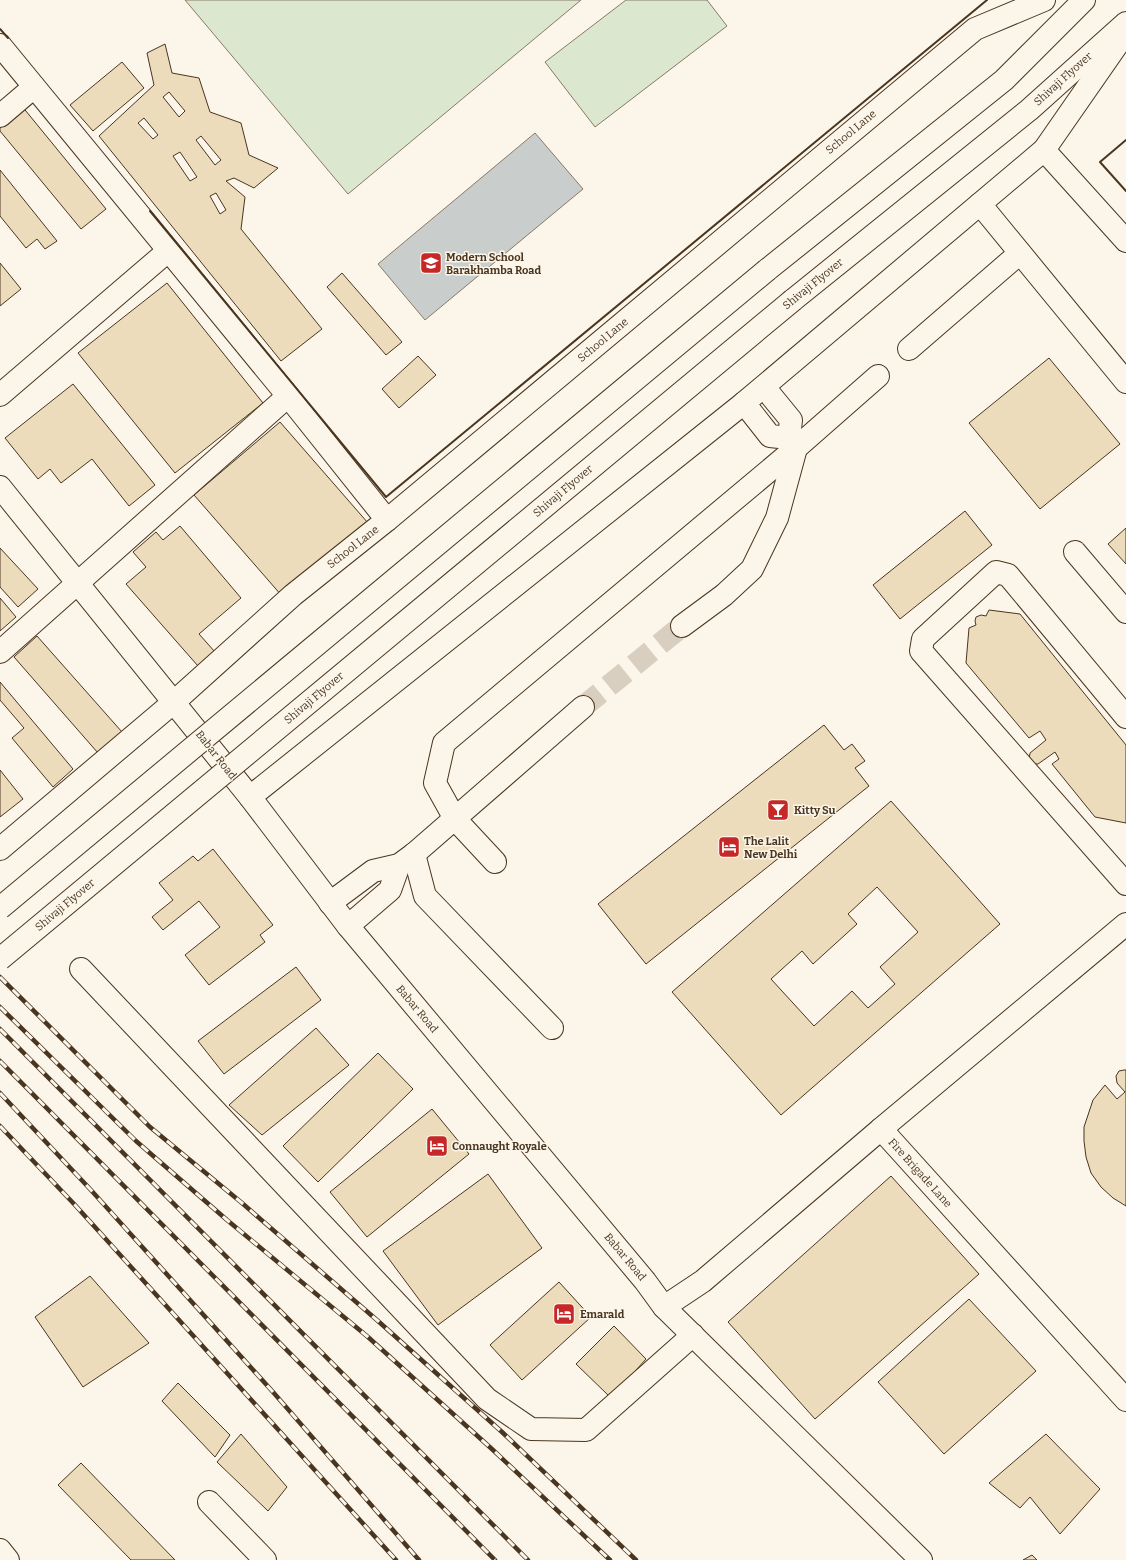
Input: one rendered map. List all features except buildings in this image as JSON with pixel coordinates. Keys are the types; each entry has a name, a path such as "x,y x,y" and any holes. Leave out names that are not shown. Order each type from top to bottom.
{"street":[{"name":"School Lane","path":"0,849 174,702 293,595 387,520 975,29 1044,0"},
{"path":"0,908 768,270 1004,80 1084,0"},
{"name":"Shivaji Flyover","path":"0,959 793,300 1029,110 1126,23"},
{"path":"250,797 744,403 1044,150 1126,32"},
{"path":"0,45 288,396 387,520"},
{"path":"0,116 34,87"},
{"path":"1044,150 1126,241"},
{"path":"980,204 1126,382"},
{"path":"0,395 168,250"},
{"path":"909,349 1020,254"},
{"path":"495,862 455,819 435,783 444,743 792,443 878,376"},
{"path":"682,626 724,595 752,569 777,518 792,443 791,420 764,386"},
{"path":"0,652 288,396"},
{"path":"744,403 770,436 792,443"},
{"name":"Babar Road","path":"0,487 250,797 348,926 640,1275 664,1307 921,1560"},
{"path":"1075,552 1126,612"},
{"path":"1126,717 1008,575 996,572 923,639 921,652 1126,884"},
{"path":"330,903 373,871 407,859 583,707"},
{"path":"348,926 390,890 407,859"},
{"path":"407,859 425,896 552,1028"},
{"name":"Fire Brigade Lane","path":"1126,924 881,1129 1126,1400"},
{"path":"81,969 487,1398 531,1429 586,1430 693,1335"},
{"path":"664,1307 703,1281 881,1129"},
{"path":"208,1502 265,1560"},
{"path":"0,1550 8,1560"}],"green space":[{"path":"185,0 581,0 348,194"},
{"path":"626,0 707,0 727,26 595,127 545,62"}],"shaded area":[{"path":"535,133 583,189 425,320 378,264"}],"tunnel":[{"path":"583,707 682,626"}],"railway":[{"path":"0,977 150,1127 242,1203 378,1321 502,1432 636,1560"},
{"path":"0,1007 136,1141 227,1220 368,1337 493,1450 610,1560"},
{"path":"0,1029 528,1560"},
{"path":"0,1061 495,1560"},
{"path":"0,1093 90,1189 273,1392 419,1560"},
{"path":"0,1126 75,1205 396,1560"}],"wall":[{"path":"150,211 386,497 987,0"},
{"path":"0,29 8,38"},
{"path":"1126,140 1100,162 1126,191"}],"place":[{"name":"Modern School Barakhamba Road","path":"431,263"},
{"name":"Kitty Su","path":"778,810"},
{"name":"The Lalit New Delhi","path":"729,847"},
{"name":"Connaught Royale","path":"437,1146"},
{"name":"Emarald","path":"564,1314"}]}
